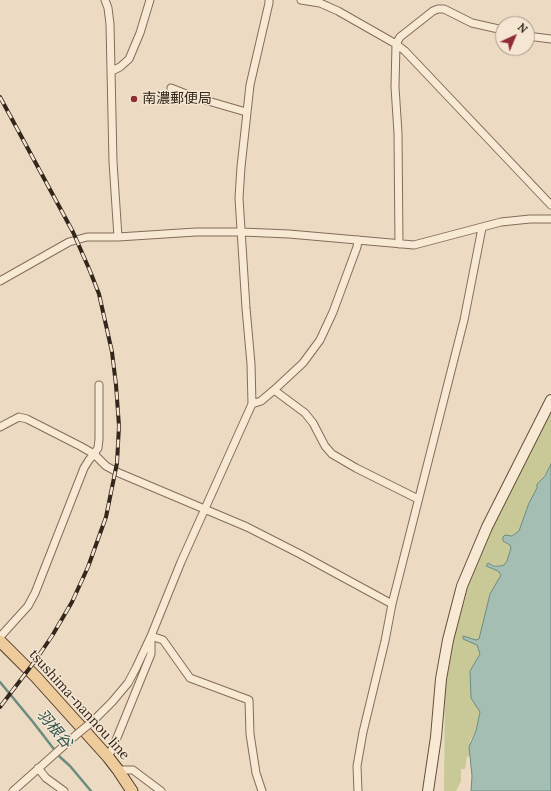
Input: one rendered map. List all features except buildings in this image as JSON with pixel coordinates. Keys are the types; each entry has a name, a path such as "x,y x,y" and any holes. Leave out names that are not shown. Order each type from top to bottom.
{"main road":[{"name":"tsushima-nannou line","path":"0,641 108,757 132,791"}],"street":[{"path":"105,0 108,8 110,24 113,162 118,237"},
{"path":"112,71 120,67 129,59 140,33 150,0"},
{"path":"13,791 94,721 128,683 151,636 181,562 252,404 251,364 246,308 240,190 246,112 250,85 269,0"},
{"path":"301,0 320,3 338,11 396,44 405,51 551,205"},
{"path":"399,244 398,133 395,87 396,44 400,36 433,11 438,9 444,9 472,23 495,28"},
{"path":"535,37 551,39"},
{"path":"171,88 191,96 246,112"},
{"path":"0,281 76,240 87,237 118,237 196,232 242,232 289,234 414,245 501,222 530,219 551,219"},
{"path":"358,791 356,766 392,604 464,320 482,228"},
{"path":"252,404 261,401 303,363 320,340 333,312 357,247 358,240"},
{"path":"0,637 28,606 35,593 84,468 98,448 99,385"},
{"path":"274,390 305,413 314,422 325,446 332,454 356,468 418,499"},
{"path":"428,791 436,737 441,679 448,640 462,586 487,528 551,400"},
{"path":"0,427 19,417 27,419 94,454 106,466 119,473 205,509 300,554 392,604"},
{"path":"108,757 151,654 151,636"},
{"path":"151,636 163,640 190,678 249,700 250,734 256,773 262,791"},
{"path":"38,768 46,778 64,791"},
{"path":"118,770 133,770 160,791"}],"green space":[{"path":"551,411 551,464 545,475 537,484 537,488 529,503 519,531 516,534 508,536 511,548 507,561 504,565 500,566 488,563 486,566 499,571 501,575 490,594 479,639 476,640 463,637 477,645 480,654 470,671 471,698 480,712 476,731 470,741 469,756 467,757 465,769 461,769 461,781 456,791 444,791 445,681 453,643 468,587 491,530"}],"shaded area":[{"path":"551,464 551,791 471,791 472,776 469,747 476,731 480,712 471,698 470,671 480,654 477,645 463,639 463,636 476,640 479,639 490,594 501,575 498,571 486,566 488,563 494,566 500,566 504,565 507,561 511,548 510,545 503,541 503,537 505,535 512,536 519,531 529,503 537,488 537,484 545,476"}],"waterway":[{"name":"羽根谷","path":"0,682 60,757 70,766 91,791"}],"railway":[{"path":"0,97 73,232 99,294 112,352 119,426 117,463 106,517 88,567 72,602 52,636 0,707"}],"place":[{"name":"南濃郵便局","path":"134,99"}]}
